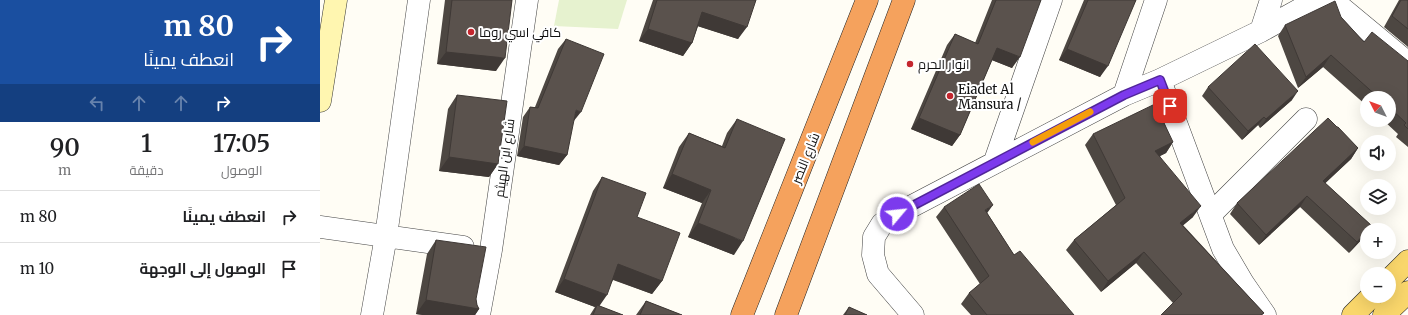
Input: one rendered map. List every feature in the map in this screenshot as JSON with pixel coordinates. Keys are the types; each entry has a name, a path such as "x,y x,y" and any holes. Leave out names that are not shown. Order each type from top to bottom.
{"highway":[{"name":"شارع النصر","path":"742,315 867,0"},
{"path":"786,315 904,0"}],"main road":[{"path":"320,101 336,0"},
{"path":"1396,273 1408,261"},
{"path":"1384,315 1408,292"},
{"path":"1353,315 1365,303"}],"street":[{"path":"372,315 386,236 419,0"},
{"name":"شارع ابن الهيثم","path":"480,315 491,250 527,0"},
{"path":"995,161 1051,0"},
{"path":"1124,95 1156,0"},
{"path":"1261,30 1271,0"},
{"path":"913,315 878,274 873,256 874,238 882,224 897,214 995,161 1124,95 1160,80 1261,30 1317,0"},
{"path":"1332,0 1408,63"},
{"path":"1160,80 1223,249 1243,283 1265,315"},
{"path":"1211,214 1306,119"},
{"path":"320,227 491,250"}],"green space":[{"path":"559,0 627,0 618,29 554,26"}],"building":[{"name":"كافي اسي روما","path":"452,0 512,0 505,58 446,52"},
{"path":"657,0 756,0 747,27 702,12 692,43 648,29"},
{"path":"996,0 1041,0 1020,57 997,48 960,135 919,118 955,34 978,44"},
{"path":"1088,0 1136,0 1108,66 1067,49"},
{"path":"1401,0 1408,0 1408,29 1392,16"},
{"path":"1335,1 1341,17 1364,42 1372,32 1408,61 1408,129 1404,125 1406,123 1396,114 1396,91 1371,91 1331,55 1306,77 1285,25"},
{"path":"566,39 604,54 581,112 576,110 567,155 524,146 530,107 538,108"},
{"path":"1255,44 1298,91 1266,119 1264,117 1248,131 1208,87"},
{"path":"457,95 507,101 498,164 449,157"},
{"path":"1155,104 1173,142 1155,151 1201,206 1180,223 1264,313 1261,315 1161,315 1182,294 1144,252 1108,281 1074,240 1125,198 1093,134"},
{"path":"1328,118 1358,148 1323,181 1369,223 1360,223 1360,239 1357,242 1307,196 1266,235 1237,203"},
{"path":"737,119 785,139 743,241 698,223 711,190 672,174 689,133 725,148"},
{"path":"602,177 646,193 637,217 680,233 662,281 618,264 607,295 564,279"},
{"path":"979,184 993,205 985,210 1014,255 1020,251 1074,315 987,315 969,293 989,276 944,207"},
{"path":"436,240 486,247 476,299 479,309 426,300"},
{"path":"646,301 682,315 640,315"},
{"path":"597,305 623,315 593,315"},
{"path":"849,307 867,315 845,315"}],"slow traffic":[{"path":"1033,142 1090,112"}],"place":[{"name":"كافي اسي روما","path":"471,32"},
{"name":"انوار الحرم","path":"910,64"},
{"name":"Eiadet Al Mansura /","path":"950,96"}],"route":[{"path":"897,214 995,161 1124,95 1160,80 1170,106"}]}
